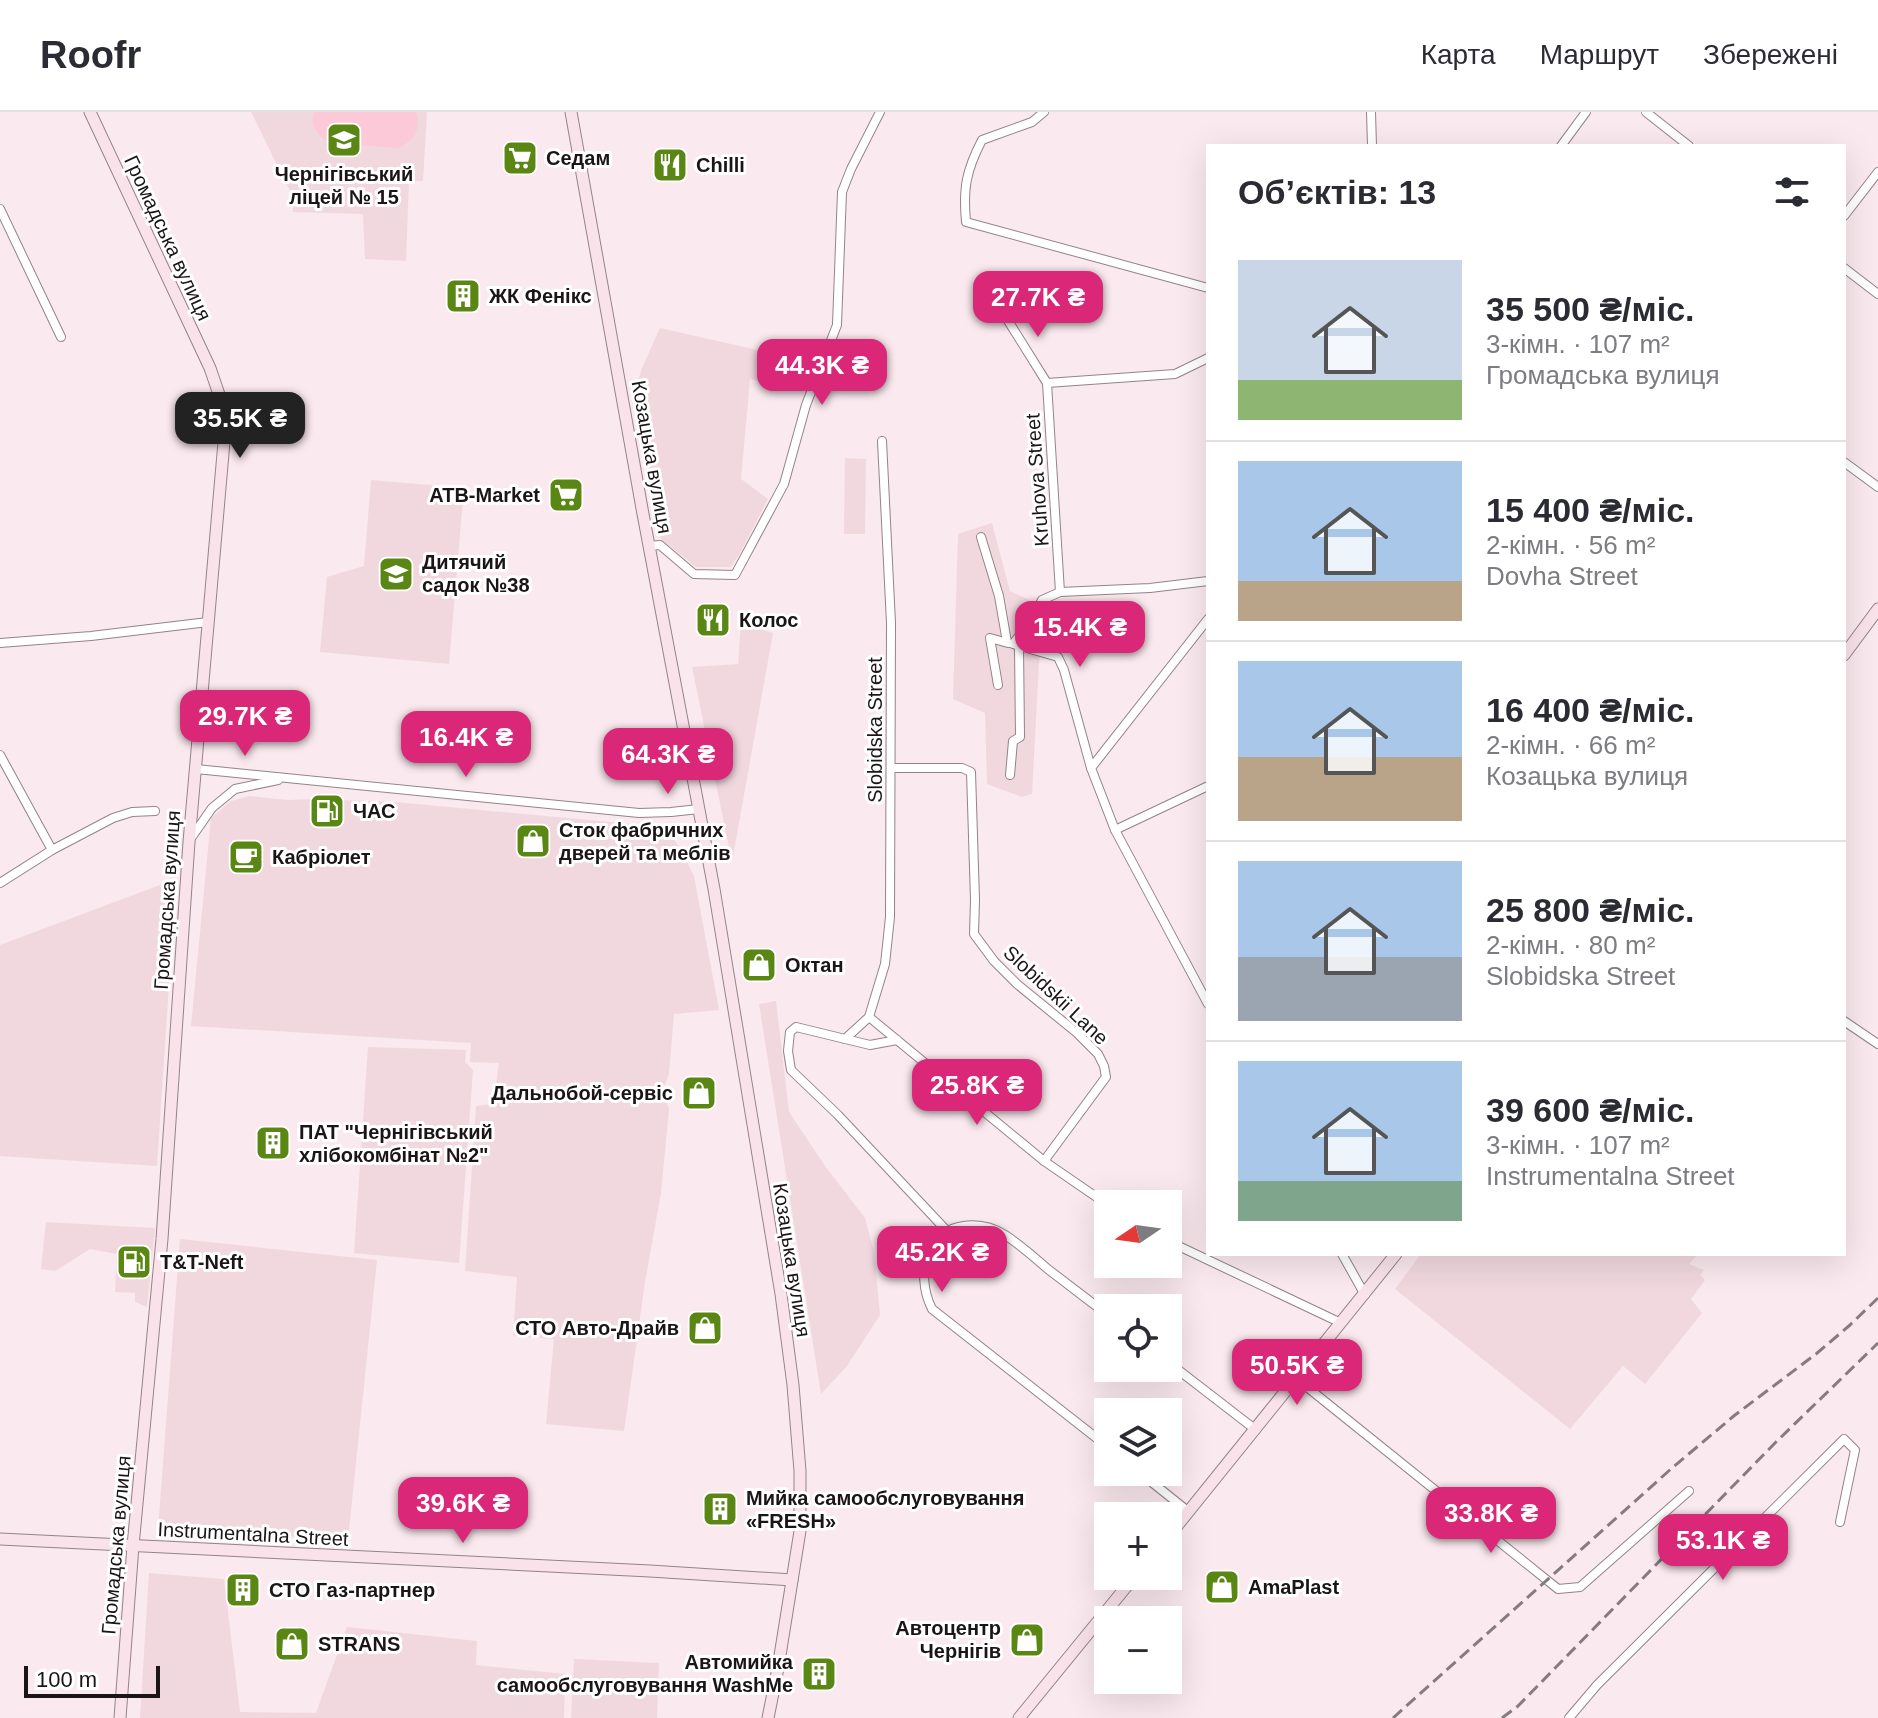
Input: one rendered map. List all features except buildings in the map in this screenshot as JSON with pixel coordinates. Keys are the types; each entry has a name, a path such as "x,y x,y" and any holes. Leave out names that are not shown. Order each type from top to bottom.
{"street":[{"name":"Козацька вулиця","path":"571,112 741,1047 793,1385 801,1501 800,1531 768,1718"},
{"path":"650,546 660,545 694,574 735,575 784,484 806,405 837,325 842,192 880,112"},
{"path":"1044,112 1032,122 982,140 971,160 963,195 966,222 1206,287"},
{"path":"1371,112 1372,144"},
{"path":"1562,144 1586,112"},
{"path":"1646,112 1686,144"},
{"name":"Громадська вулиця","path":"93,113 210,368 224,409 224,442 189,842 162,1239 120,1718"},
{"path":"1846,213 1878,172"},
{"path":"0,209 61,337"},
{"path":"1846,270 1878,294"},
{"path":"1002,311 1047,383"},
{"name":"Kruhova Street","path":"1060,592 1047,383 1175,374 1206,359"},
{"name":"Slobidska Street","path":"869,1017 885,964 890,917 890,596 882,441"},
{"path":"1846,463 1878,487"},
{"path":"981,537 1013,644 1020,737 1013,741 1010,775"},
{"path":"1013,644 1042,600 1060,592 1150,588 1206,581"},
{"path":"1846,652 1878,609"},
{"path":"0,643 208,622"},
{"path":"1091,768 1206,622"},
{"path":"998,685 990,638 1058,657 1091,768 1115,830 1206,1000"},
{"path":"0,755 3,766 52,850"},
{"name":"Slobidskii Lane","path":"891,768 962,768 971,772 974,934 994,961 1077,1033 1098,1054 1104,1066 1106,1077 1044,1161"},
{"path":"196,769 639,813 699,809"},
{"path":"189,842 212,808 235,789 291,778"},
{"path":"1115,830 1206,787"},
{"path":"0,883 52,850 113,818 132,812 155,811"},
{"path":"845,1039 869,1017 1044,1161 1094,1195"},
{"path":"1846,1022 1878,1044"},
{"path":"897,1040 870,1045 796,1027 790,1032 788,1051 791,1070 838,1115 946,1230"},
{"path":"1094,1304 1004,1234 988,1228 971,1225 946,1230 931,1247 926,1262 924,1286 932,1309 1094,1436"},
{"path":"1182,1248 1341,1323"},
{"path":"1343,1256 1365,1295"},
{"path":"1182,1520 1394,1256"},
{"path":"1182,1373 1256,1430"},
{"path":"1297,1379 1558,1589 1580,1587 1689,1491"},
{"path":"1569,1718 1597,1685 1844,1439 1855,1450 1840,1522"},
{"path":"1156,1486 1189,1512"},
{"name":"Instrumentalna Street","path":"0,1539 792,1580"},
{"path":"1019,1718 1124,1590"}],"shaded area":[{"name":"Чернігівський ліцей № 15","path":"251,112 427,112 423,181 409,181 406,261 365,259 363,214 293,212 292,195"},
{"path":"314,112 416,112 418,124 409,142 398,148 331,143 316,131"},
{"path":"660,328 766,352 792,361 787,388 750,379 741,479 768,499 731,567 696,567 661,539 635,392"},
{"path":"845,458 866,459 865,534 844,534"},
{"name":"Дитячий садок №38","path":"371,480 464,488 449,664 320,652 327,577 364,566"},
{"path":"992,523 1010,591 1029,600 1049,620 1039,662 1032,794 1022,797 987,784 985,713 953,699 958,534"},
{"path":"741,623 773,633 732,862 692,667 738,664"},
{"path":"250,796 288,800 395,802 665,827 680,848 694,876 719,1010 674,1014 669,1074 663,1089 669,1109 661,1193 624,1431 546,1424 554,1339 513,1336 517,1277 465,1271 476,1106 493,1104 499,1063 470,1062 471,1043 191,1026 211,818 231,801"},
{"path":"176,879 157,1166 0,1156 0,945"},
{"path":"776,1001 789,1112 865,1218 874,1252 880,1315 847,1366 821,1394 759,1004"},
{"path":"368,1047 466,1050 465,1062 473,1070 459,1263 354,1253"},
{"name":"T&T-Neft","path":"46,1222 155,1228 147,1307 135,1302 135,1293 115,1292 117,1254 90,1249 55,1271 41,1269"},
{"path":"180,1239 377,1260 348,1540 158,1529"},
{"path":"1420,1256 1696,1256 1689,1264 1704,1270 1700,1275 1705,1280 1691,1299 1702,1313 1645,1384 1623,1366 1570,1429 1395,1289"},
{"path":"149,1573 224,1579 240,1712 316,1713 347,1627 477,1641 476,1665 565,1674 564,1718 140,1718"},
{"path":"574,1659 659,1663 657,1718 571,1718"}],"railway":[{"path":"1393,1718 1672,1468 1735,1415 1816,1354 1878,1298"},
{"path":"1502,1718 1518,1706 1775,1443 1878,1343"}],"place":[{"name":"Чернігівський ліцей № 15","path":"344,140"},
{"name":"Седам","path":"520,158"},
{"name":"Chilli","path":"670,165"},
{"name":"ЖК Фенікс","path":"463,296"},
{"name":"ATB-Market","path":"566,495"},
{"name":"Дитячий садок №38","path":"396,574"},
{"name":"Колос","path":"713,620"},
{"name":"ЧАС","path":"327,811"},
{"name":"Сток фабричних дверей та меблів","path":"533,841"},
{"name":"Кабріолет","path":"246,857"},
{"name":"Октан","path":"759,965"},
{"name":"Дальнобой-сервіс","path":"699,1093"},
{"name":"ПАТ \"Чернігівський хлібокомбінат №2\"","path":"273,1143"},
{"name":"T&T-Neft","path":"134,1262"},
{"name":"СТО Авто-Драйв","path":"705,1328"},
{"name":"Мийка самообслуговування «FRESH»","path":"720,1509"},
{"name":"AmaPlast","path":"1222,1587"},
{"name":"СТО Газ-партнер","path":"243,1590"},
{"name":"Автоцентр Чернігів","path":"1027,1640"},
{"name":"STRANS","path":"292,1644"},
{"name":"Автомийка самообслуговування WashMe","path":"819,1674"}]}
